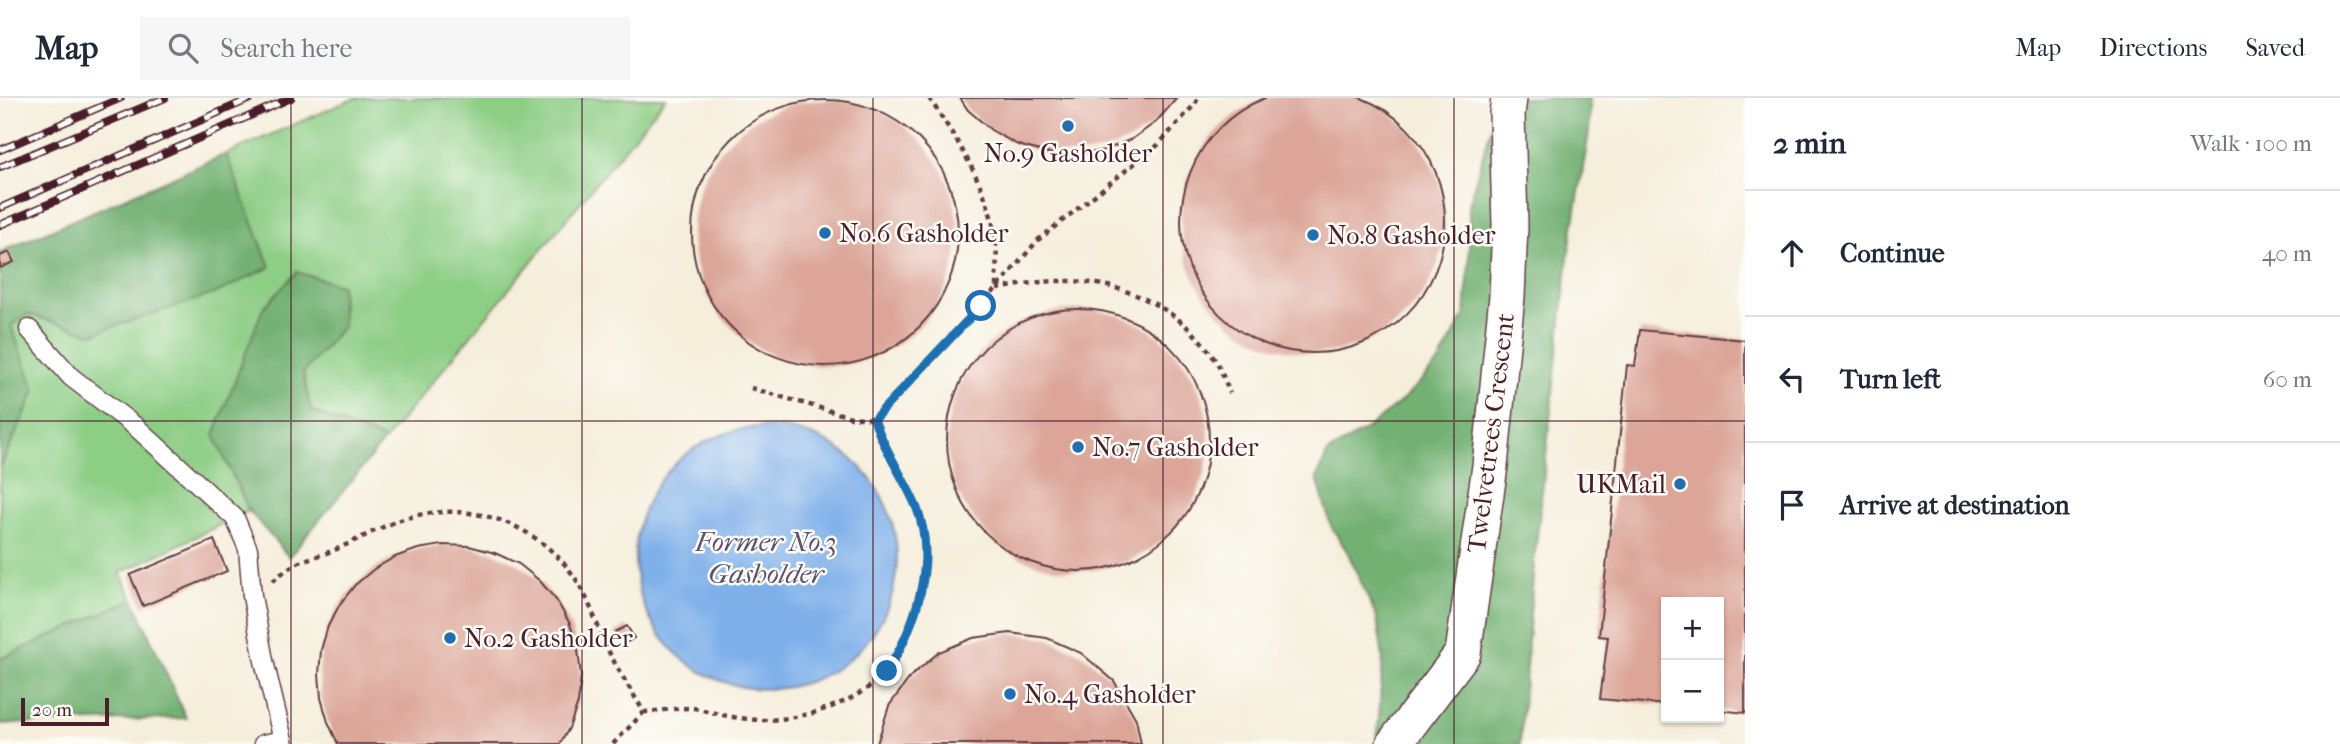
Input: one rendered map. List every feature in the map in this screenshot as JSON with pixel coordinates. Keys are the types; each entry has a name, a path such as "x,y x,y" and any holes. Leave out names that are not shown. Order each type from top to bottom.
{"street":[{"name":"Twelvetrees Crescent","path":"1394,744 1463,653 1490,467 1507,296 1510,225 1507,114 1509,98"}],"lane":[{"path":"29,329 71,377 136,428 235,518 248,550 252,596 283,742 263,744"}],"path":[{"path":"929,98 968,159 987,201 996,236 996,289"},
{"path":"874,419 996,289 1038,240 1158,145 1200,98"},
{"path":"996,289 1061,281 1098,284 1134,293 1166,310 1194,333 1217,364 1230,393"},
{"path":"751,388 851,417 874,419"},
{"path":"613,744 644,712 694,708 727,716 765,720 803,715 834,706 868,688 887,671 900,650 917,604 924,570 924,541 917,510 901,475 882,444 874,419"},
{"path":"252,596 294,565 416,516 442,512 471,513 503,520 539,540 574,576 610,654 644,712"}],"green space":[{"path":"355,98 666,98 385,440 311,411 303,373 343,326 236,380 214,435 249,511 120,573 133,599 0,659 0,468 35,391 11,326 28,314 92,334 269,268 226,154"},
{"path":"1499,98 1590,98 1589,132 1568,258 1534,563 1520,744 1377,744 1383,658 1377,618 1348,553 1331,526 1317,478 1328,452 1367,429 1405,398 1439,362 1465,314 1469,205"},
{"path":"226,154 270,267 216,293 92,334 28,314 11,326 35,391 0,468 0,252"},
{"path":"297,272 341,285 343,326 303,373 311,411 385,440 289,557 249,511 214,435 263,308"},
{"path":"133,599 186,718 0,724 0,659"}],"water":[{"name":"Former No.3 Gasholder","path":"766,427 816,437 839,449 867,475 887,508 897,558 887,608 875,631 849,659 816,679 766,689 716,679 693,667 665,641 645,608 635,558 645,508 657,485 683,457 716,437"}],"building":[{"name":"No.8 Gasholder","path":"1313,89 1339,92 1363,99 1406,128 1435,171 1442,195 1445,221 1442,247 1435,271 1406,314 1363,343 1339,350 1313,353 1287,350 1263,343 1220,314 1191,271 1184,247 1181,221 1184,195 1191,171 1220,128 1263,99 1287,92"},
{"name":"No.9 Gasholder","path":"960,98 1177,98 1156,122 1132,139 1105,150 1077,155 1047,153 1018,145 991,130 968,110"},
{"name":"No.6 Gasholder","path":"825,100 851,102 876,110 899,122 919,139 936,159 948,182 956,207 956,259 948,284 936,307 919,327 899,344 876,356 851,364 825,366 799,364 774,356 751,344 731,327 714,307 702,284 694,259 692,233 694,207 702,182 714,159 731,139 751,122 774,110 799,102"},
{"path":"9,252 14,262 0,268 0,256"},
{"name":"No.7 Gasholder","path":"1078,309 1104,312 1128,319 1151,331 1179,357 1199,390 1206,414 1209,440 1206,466 1199,490 1187,513 1161,541 1128,561 1104,568 1078,571 1052,568 1028,561 1005,549 977,523 957,490 950,466 947,440 950,414 957,390 969,367 995,339 1028,319 1052,312"},
{"name":"UKMail","path":"1640,330 1745,340 1745,713 1724,711 1724,597 1661,597 1661,705 1600,699 1608,637 1599,636 1627,365 1635,366"},
{"path":"214,540 227,571 143,606 130,575"},
{"name":"No.2 Gasholder","path":"442,545 469,546 495,553 519,564 540,581 557,601 570,624 578,650 581,676 578,703 560,744 338,744 321,698 321,650 328,626 355,585 374,569 395,557"},
{"path":"627,626 634,638 622,645 615,632"},
{"name":"No.4 Gasholder","path":"1010,633 1047,638 1081,653 1114,681 1136,719 1141,744 877,744 889,706 911,676 939,652 973,638"}],"railway":[{"path":"0,150 121,98"},
{"path":"0,167 165,98"},
{"path":"0,208 252,98"},
{"path":"0,225 291,98"}],"place":[{"name":"No.9 Gasholder","path":"1068,126"},
{"name":"No.6 Gasholder","path":"825,233"},
{"name":"No.8 Gasholder","path":"1313,235"},
{"name":"No.7 Gasholder","path":"1078,447"},
{"name":"UKMail","path":"1680,484"},
{"name":"No.2 Gasholder","path":"450,638"},
{"name":"No.4 Gasholder","path":"1010,694"}],"route":[{"path":"887,671 900,650 917,604 924,570 924,541 917,510 901,475 882,444 874,419 981,306"}]}
